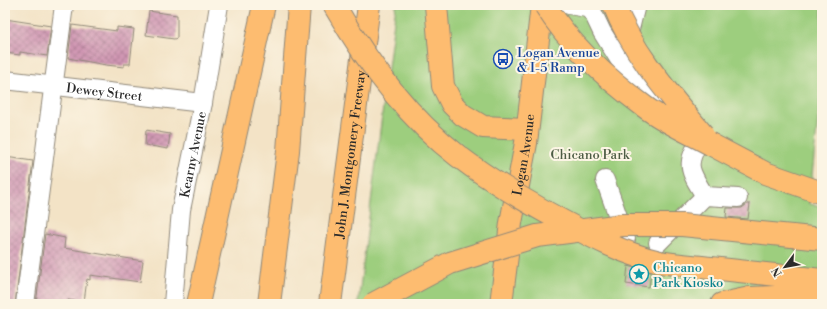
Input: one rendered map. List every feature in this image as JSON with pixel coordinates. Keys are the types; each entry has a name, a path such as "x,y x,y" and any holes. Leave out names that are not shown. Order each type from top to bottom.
{"main road":[{"path":"198,304 264,5"},
{"path":"269,304 288,151 299,5"},
{"path":"334,5 371,64 402,101 439,140 458,156 492,180 580,231 620,249 660,262 822,281 819,304"},
{"name":"John J. Montgomery Freeway","path":"330,304 369,5"},
{"path":"436,5 444,86 452,104 463,115 483,127 527,129"},
{"name":"Logan Avenue","path":"501,304 511,223 526,143 542,5"},
{"path":"545,5 559,26 606,76 646,108 765,173 822,193"},
{"path":"614,5 620,21 659,82 712,145"},
{"path":"373,304 450,264 537,236 623,225 682,225 822,239"},
{"path":"722,304 750,298 822,295"}],"street":[{"path":"25,304 64,5"},
{"name":"Kearny Avenue","path":"173,304 181,210 203,103 219,5"},
{"path":"569,5 587,8 592,13 622,64 654,100 675,119 702,138 691,155 690,160 691,170 704,196"},
{"path":"622,64 630,23 636,5"},
{"name":"Dewey Street","path":"5,80 203,103"},
{"path":"605,180 626,239"},
{"path":"658,243 704,196 738,198"},
{"path":"672,274 795,286"}],"green space":[{"name":"Chicano Park","path":"396,5 822,5 822,81 809,204 822,206 822,304 358,304"}],"building":[{"path":"149,11 177,15 177,38 174,39 146,35"},
{"path":"5,19 51,26 47,56 20,52 20,55 5,53"},
{"path":"72,25 117,31 117,27 134,29 130,64 124,64 124,67 68,58"},
{"path":"146,130 170,134 168,149 145,145"},
{"path":"5,157 33,161 15,304 5,304"},
{"path":"747,204 750,204 748,219 726,217 727,208 742,208"},
{"path":"45,234 65,238 64,248 143,261 140,282 90,275 90,280 87,279 84,302 68,300 67,304 36,304"},
{"path":"628,266 651,272 649,287 626,284"}],"place":[{"name":"Logan Avenue & I-5 Ramp","path":"503,59"},
{"name":"Chicano Park Kiosko","path":"639,274"}]}
